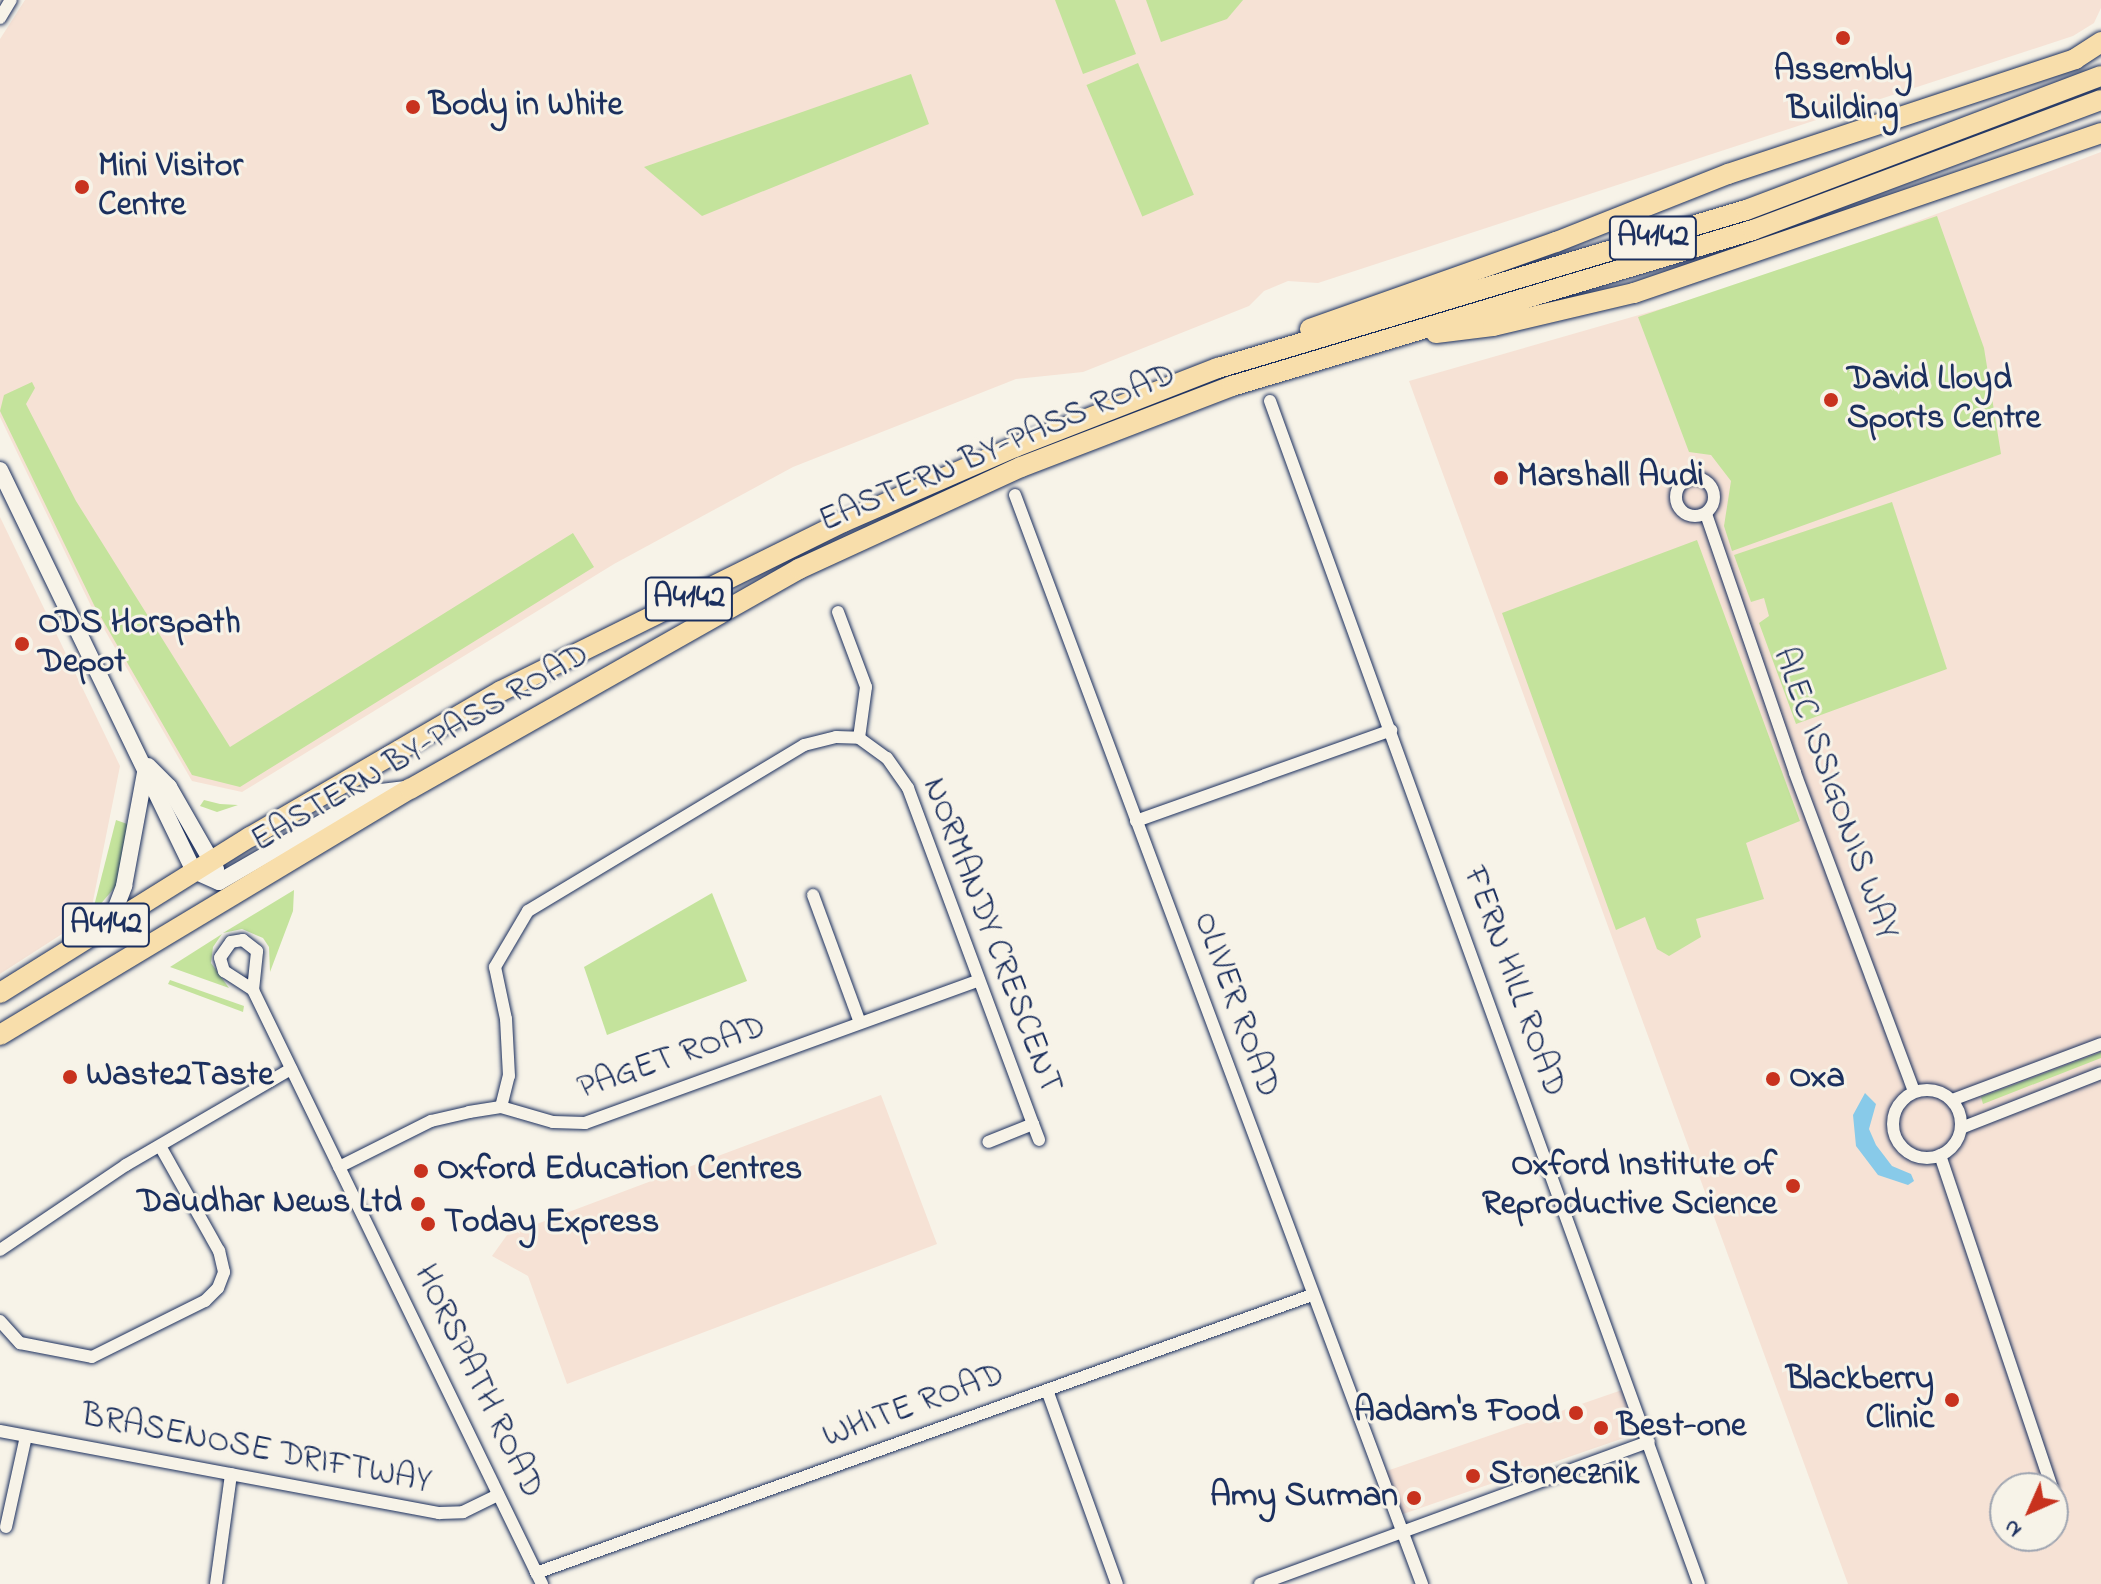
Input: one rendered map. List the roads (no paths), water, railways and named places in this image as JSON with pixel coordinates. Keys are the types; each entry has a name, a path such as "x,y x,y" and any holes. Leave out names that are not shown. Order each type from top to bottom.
{"highway":[{"path":"1218,368 1358,309 1556,242 1728,174 2075,59 2101,42"},
{"name":"EASTERN BY-PASS ROAD","path":"0,993 194,871 501,691 843,522 1015,447 1218,368 1746,210 2101,76"},
{"name":"EASTERN BY-PASS ROAD","path":"0,1035 410,789 799,569 979,486 1232,386 1753,230 2095,102"},
{"path":"1410,332 1493,326 1634,293 2101,133"}],"street":[{"path":"0,18 11,0"},
{"name":"FERN HILL ROAD","path":"1270,401 1699,1584"},
{"path":"2,479 147,765 155,795 194,871 219,882"},
{"name":"OLIVER ROAD","path":"1015,495 1422,1584"},
{"name":"ALEC ISSIGONIS WAY","path":"1706,514 1795,773 1914,1092"},
{"path":"501,1107 509,1076 506,1019 495,967 528,911 804,745 836,737 859,738 866,687 838,612"},
{"path":"1136,821 1391,730"},
{"name":"NORMANDY CRESCENT","path":"859,738 887,758 908,788 1039,1140"},
{"path":"147,765 169,787 214,859 219,882 213,908"},
{"path":"110,923 124,886 147,765"},
{"path":"219,882 373,793 410,789"},
{"path":"813,895 860,1023"},
{"name":"PAGET ROAD","path":"339,1167 431,1121 501,1107 553,1122 585,1123 978,981"},
{"name":"HORSPATH ROAD","path":"253,990 539,1578"},
{"path":"1952,1100 2101,1044"},
{"path":"0,1250 160,1146 291,1069"},
{"path":"1961,1128 2101,1073"},
{"path":"1934,1090 1952,1100 1961,1128 1954,1145 1940,1155 1919,1157 1896,1136 1894,1116 1914,1092 1934,1090"},
{"name":"NORMANDY CRESCENT","path":"988,1142 1033,1124"},
{"path":"0,1321 20,1343 92,1357 205,1301 218,1288 224,1272 219,1251 160,1146"},
{"path":"1940,1155 2047,1472"},
{"name":"WHITE ROAD","path":"539,1578 1312,1295"},
{"path":"1047,1390 1117,1584"},
{"name":"BRASENOSE DRIFTWAY","path":"0,1431 452,1514 498,1495"},
{"path":"6,1527 6,1492 26,1436"},
{"path":"1260,1584 1649,1442"},
{"path":"216,1584 231,1474"}],"water":[{"path":"1865,1093 1876,1104 1869,1129 1876,1145 1892,1166 1911,1174 1914,1181 1908,1185 1878,1175 1856,1146 1853,1115"}],"place":[{"name":"Assembly Building","path":"1843,38"},
{"name":"Body in White","path":"413,107"},
{"name":"Mini Visitor Centre","path":"82,187"},
{"name":"David Lloyd Sports Centre","path":"1831,400"},
{"name":"Marshall Audi","path":"1501,478"},
{"name":"ODS Horspath Depot","path":"22,644"},
{"name":"Waste2Taste","path":"70,1077"},
{"name":"Oxa","path":"1773,1079"},
{"name":"Oxford Education Centres","path":"421,1171"},
{"name":"Oxford Institute of Reproductive Science","path":"1793,1186"},
{"name":"Daudhar News Ltd","path":"418,1204"},
{"name":"Today Express","path":"428,1224"},
{"name":"Blackberry Clinic","path":"1952,1400"},
{"name":"Aadam's Food","path":"1576,1413"},
{"name":"Best-one","path":"1601,1428"},
{"name":"Stonecznik","path":"1473,1476"},
{"name":"Amy Surman","path":"1414,1498"}]}
